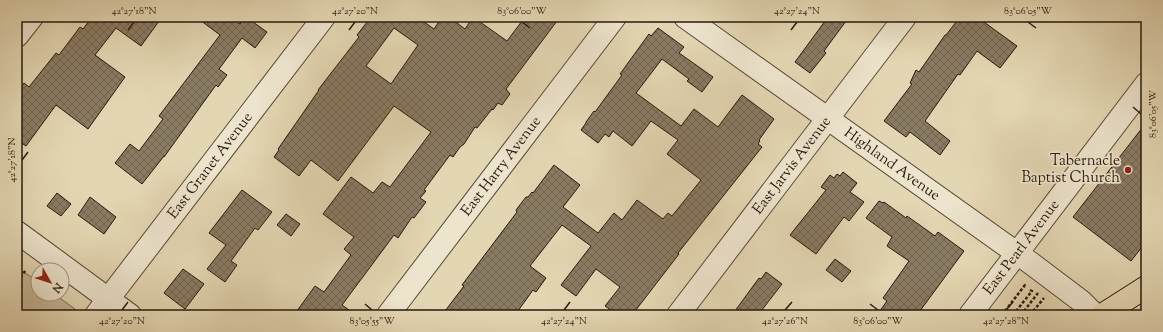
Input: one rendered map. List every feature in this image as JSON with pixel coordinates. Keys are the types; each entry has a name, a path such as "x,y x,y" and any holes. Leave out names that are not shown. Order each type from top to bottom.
{"main road":[{"path":"1102,315 1146,287"}],"street":[{"path":"17,36 32,17"},
{"name":"East Granet Avenue","path":"102,307 324,17"},
{"name":"East Harry Avenue","path":"388,315 615,17"},
{"name":"Highland Avenue","path":"685,17 1016,253 1081,301 1095,315"},
{"name":"East Jarvis Avenue","path":"678,315 906,17"},
{"name":"East Pearl Avenue","path":"970,315 1146,84"},
{"path":"17,232 102,307 130,315"}],"path":[{"path":"17,281 26,270"},
{"path":"1002,315 1025,285 1032,292 1013,315"},
{"path":"1021,315 1039,292"},
{"path":"1030,315 1045,297"}],"shaded area":[{"path":"17,267 30,276 30,302 65,302 75,309 70,315 17,315"}],"building":[{"path":"92,17 162,17 141,46 116,28 95,55 125,77 88,129 56,105 26,146 17,140 17,92 24,83 29,87 56,53 59,55 80,27 83,29"},
{"path":"196,17 230,17 240,24 244,17 246,17 267,32 255,48 242,38 219,69 227,75 218,87 216,85 164,157 142,184 115,163 130,144 139,151 163,119 159,116 220,35"},
{"path":"371,17 417,17 434,29 442,17 449,17 465,29 473,17 507,41 525,17 560,17 506,89 510,94 502,105 498,103 477,128 475,127 453,157 450,155 424,190 426,191 420,198 426,202 414,218 412,217 398,238 394,235 342,305 356,315 294,315 315,286 324,292 351,255 344,249 354,237 323,214 351,177 373,193 382,182 390,187 431,132 394,106 338,181 311,160 299,176 274,157 318,90 359,37 357,35","holes":["394,28 418,45 391,84 366,66"]},
{"path":"828,17 849,17 824,51 826,53 810,73 795,62"},
{"path":"960,17 977,17 1017,46 1000,68 977,51 960,75 958,74 925,121 950,141 940,155 910,132 906,137 884,121 912,84 910,83 916,70 919,72 945,35"},
{"path":"658,28 684,47 679,53 713,77 702,92 687,81 689,79 662,59 636,93 681,126 694,109 718,127 742,95 774,119 759,140 760,141 758,144 762,147 678,253 679,254 632,315 618,315 605,306 620,287 596,269 576,296 561,285 591,246 562,225 530,266 546,278 536,292 533,290 515,315 442,315 464,286 462,285 517,212 516,210 526,197 528,197 532,192 533,193 554,165 580,185 563,207 598,233 614,213 622,220 637,200 663,219 668,213 672,216 701,180 667,154 678,140 651,121 632,146 613,131 609,137 605,134 598,143 581,130 622,75 620,74 649,34 651,36"},
{"name":"Tabernacle Baptist Church","path":"1146,123 1146,242 1131,261 1073,217"},
{"path":"843,172 857,183 850,192 864,202 849,221 844,217 816,254 790,235 826,190 821,187 830,175 834,178 837,174 840,176"},
{"path":"242,190 272,212 258,230 255,228 231,261 237,265 225,282 207,269 226,245 209,233"},
{"path":"57,193 71,204 61,216 47,206"},
{"path":"90,197 116,217 104,234 78,215"},
{"path":"879,201 884,202 906,218 907,216 935,236 938,232 964,251 917,315 877,315 887,301 883,298 909,261 887,246 892,237 866,218"},
{"path":"286,214 300,224 291,236 277,225"},
{"path":"835,259 851,271 842,282 826,270"},
{"path":"183,269 204,284 185,309 164,293"},
{"path":"766,272 782,284 758,315 732,315 759,278 761,279"}],"place":[{"name":"Tabernacle Baptist Church","path":"1128,170"}]}
